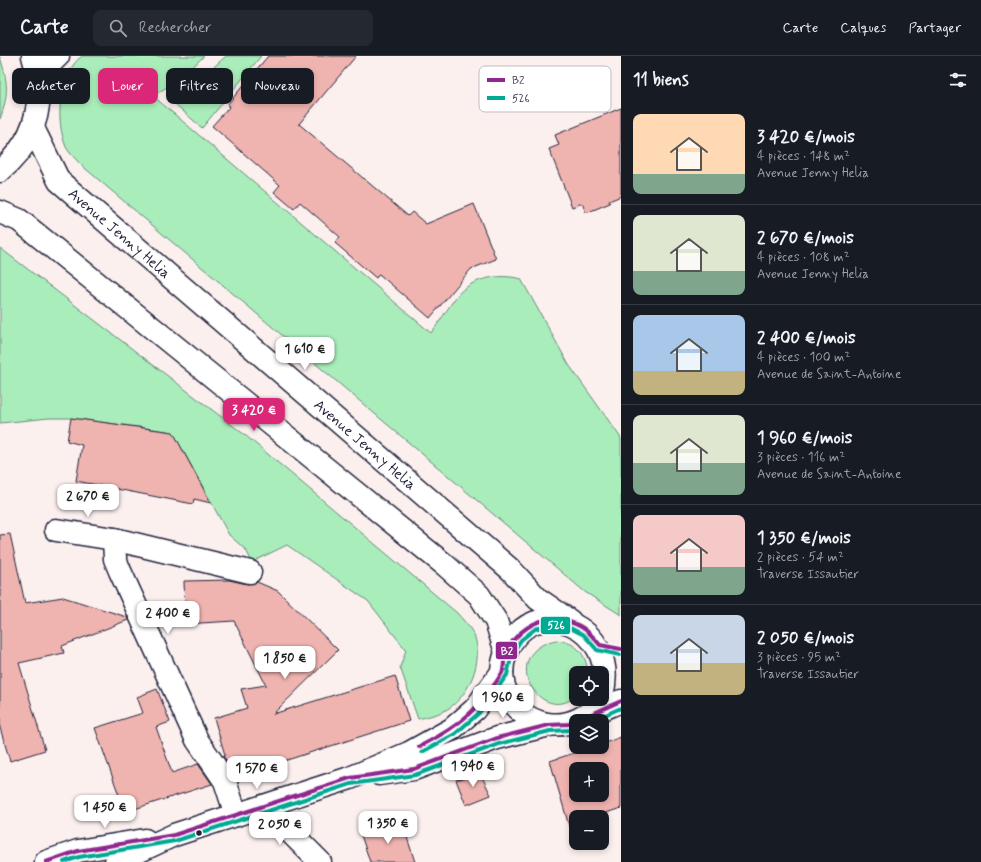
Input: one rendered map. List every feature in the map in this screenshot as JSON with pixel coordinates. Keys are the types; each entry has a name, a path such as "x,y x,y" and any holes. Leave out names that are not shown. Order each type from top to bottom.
{"street":[{"path":"0,171 15,158 33,128 40,102 36,66 58,56"},
{"name":"Avenue Jenny Helia","path":"33,128 59,181 511,570 538,599 570,621"},
{"path":"0,212 19,220 445,565 479,595 496,621 504,662 506,691 516,708 531,720 549,725"},
{"path":"56,530 114,539 250,572"},
{"path":"114,539 115,559 120,571 197,740 225,781 236,815"},
{"path":"116,862 174,835 350,778 409,753 452,729 475,709 504,662 516,636 532,624 551,619 570,621 588,630 611,647 607,666"},
{"path":"350,778 414,769 497,738 549,725 569,724 594,707 621,701"},
{"path":"264,806 320,862"},
{"path":"46,862 78,851 174,835"}],"green space":[{"path":"82,56 204,56 191,68 166,68 166,87 158,93 158,68 98,68 98,104 158,104 158,100 431,333 456,297 469,285 477,281 495,277 513,277 521,279 569,365 621,438 621,615 585,592 80,164 66,147 60,124 61,104 90,104 90,68 72,68"},
{"path":"226,56 261,56 251,68 241,68 241,80 233,90 233,68 213,68"},
{"path":"0,57 5,73 6,95 0,119"},
{"path":"175,104 222,104 202,128"},
{"path":"0,248 245,435 457,613 473,633 477,655 476,667 472,678 460,699 451,707 442,712 418,719 400,667 406,650 368,601 287,545 252,562 246,550 229,535 175,436 168,431 71,418 49,418 0,423"},
{"path":"556,640 563,641 574,646 582,654 587,666 569,666 569,700 562,703 549,702 538,695 530,684 526,672 529,659 538,647"}],"building":[{"path":"268,56 356,56 299,124 408,216 412,212 426,224 474,204 496,259 471,269 430,318 379,274 376,278 335,243 340,237 300,202 294,209 274,192 280,185 212,126 230,106 227,105 228,104 233,104 233,98 241,88 241,104 314,104 314,68 258,68"},
{"path":"621,108 621,196 609,201 610,203 586,213 582,203 572,207 549,149 559,145 555,135"},
{"path":"71,418 173,432 211,503 194,499 193,504 76,481 82,445 67,441"},
{"path":"10,534 25,603 63,597 127,617 128,620 62,646 64,653 19,663 45,750 10,761 0,728 0,535"},
{"path":"229,580 247,584 257,582 278,591 338,650 273,714 395,676 409,721 237,776 223,756 225,755 214,718 247,708 241,689 266,685 234,621 185,624 184,581"},
{"path":"157,689 170,722 156,727 172,773 198,764 212,784 125,812 95,728 143,713 137,697"},
{"path":"621,737 621,808 609,812 609,810 569,810 569,826 550,761 571,754 609,754 609,741"},
{"path":"480,773 491,795 466,805 456,780"},
{"path":"402,822 415,862 370,862 361,835"}],"transit line":[{"name":"B2","path":"419,747 455,726 478,706 502,673 505,654 510,645 521,633 534,624 549,620 571,622 582,627 600,645 621,649"},
{"name":"526","path":"422,752 455,734 479,713 507,675 512,654 521,640 535,629 551,625 568,627 584,635 597,650 620,655"},
{"name":"B2","path":"46,862 78,851 174,835 350,778 414,769 497,738 549,725 569,724 621,701"},
{"name":"526","path":"607,714 621,708"},
{"name":"526","path":"64,862 79,857 175,841 351,784 415,775 499,744 550,731 569,730"}]}
